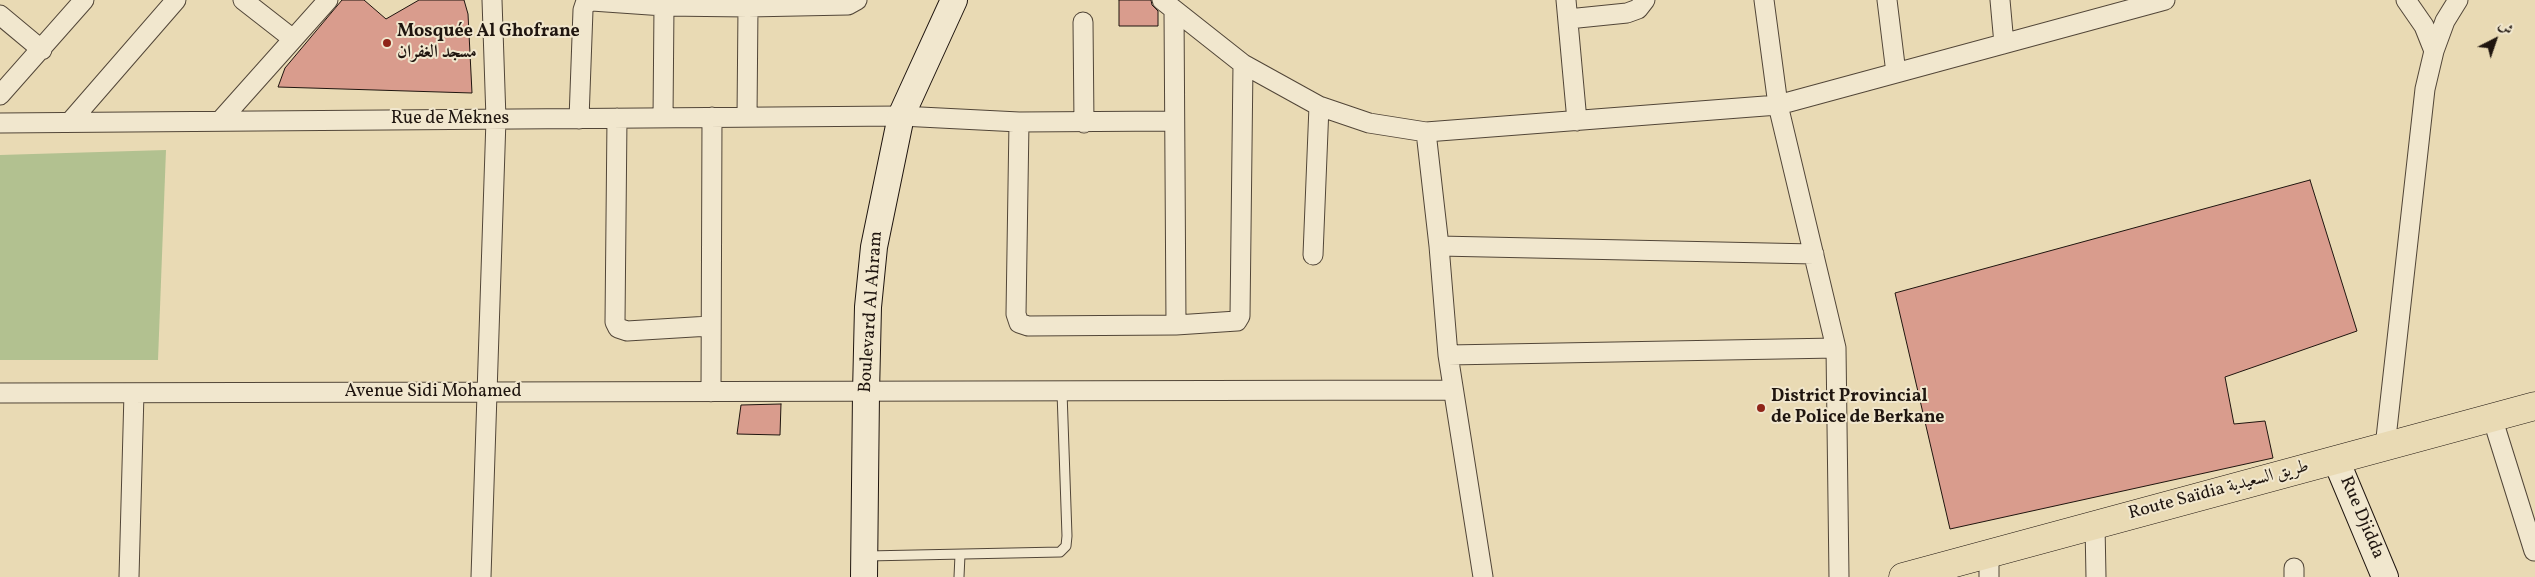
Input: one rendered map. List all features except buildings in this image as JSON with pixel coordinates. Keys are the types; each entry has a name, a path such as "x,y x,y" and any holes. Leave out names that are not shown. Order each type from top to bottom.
{"highway":[{"name":"Route Saïdia طريق السعيدية","path":"1903,577 1989,565 2094,525 2535,406"}],"street":[{"path":"0,95 42,50 84,0"},
{"path":"70,122 176,0"},
{"path":"243,0 293,40"},
{"path":"220,121 328,0"},
{"path":"579,119 583,10 585,4 592,1 664,6 748,7 796,3 848,5 858,0"},
{"name":"Boulevard Al Ahram","path":"864,567 868,307 874,247 901,116 954,0"},
{"path":"1566,0 1577,120"},
{"path":"1568,19 1627,13 1638,9 1645,0"},
{"path":"1764,0 1778,105 1836,348 1838,577"},
{"path":"1887,0 1896,73"},
{"path":"2000,0 2004,44"},
{"path":"1168,5 1243,64 1319,106 1369,123 1426,132 1778,105 2162,0"},
{"path":"2406,0 2424,26 2434,51"},
{"path":"2384,447 2424,89 2434,51 2445,21 2458,0"},
{"path":"481,577 496,119 494,1"},
{"path":"1168,5 1174,121 1176,325"},
{"path":"663,118 664,6"},
{"path":"747,117 748,7"},
{"path":"0,15 42,50"},
{"path":"1083,22 1084,123"},
{"path":"1019,122 1016,314 1019,323 1028,326 1176,325 1237,321 1240,316 1243,64"},
{"path":"1313,255 1319,106"},
{"name":"Rue de Meknes","path":"0,123 901,116 1019,122 1174,121"},
{"path":"711,392 712,117"},
{"path":"617,118 615,322 618,328 627,331 710,326"},
{"path":"1426,132 1439,246 1448,355 1483,577"},
{"path":"1439,246 1814,254"},
{"path":"1448,355 1836,348"},
{"name":"Avenue Sidi Mohamed","path":"0,393 1453,390"},
{"path":"129,577 134,393"},
{"path":"2492,418 2534,552"},
{"name":"Rue Djidda","path":"2336,460 2385,577"},
{"path":"2094,525 2096,577"}],"lane":[{"path":"864,567 960,555 1052,554 1060,552 1066,546 1062,392"},
{"path":"959,577 960,555"}],"green space":[{"path":"166,150 158,360 0,360 0,155"}],"place":[{"name":"Mosquée Al Ghofrane مسجد الغفران","path":"387,43"},
{"name":"District Provincial de Police de Berkane","path":"1761,408"}]}
